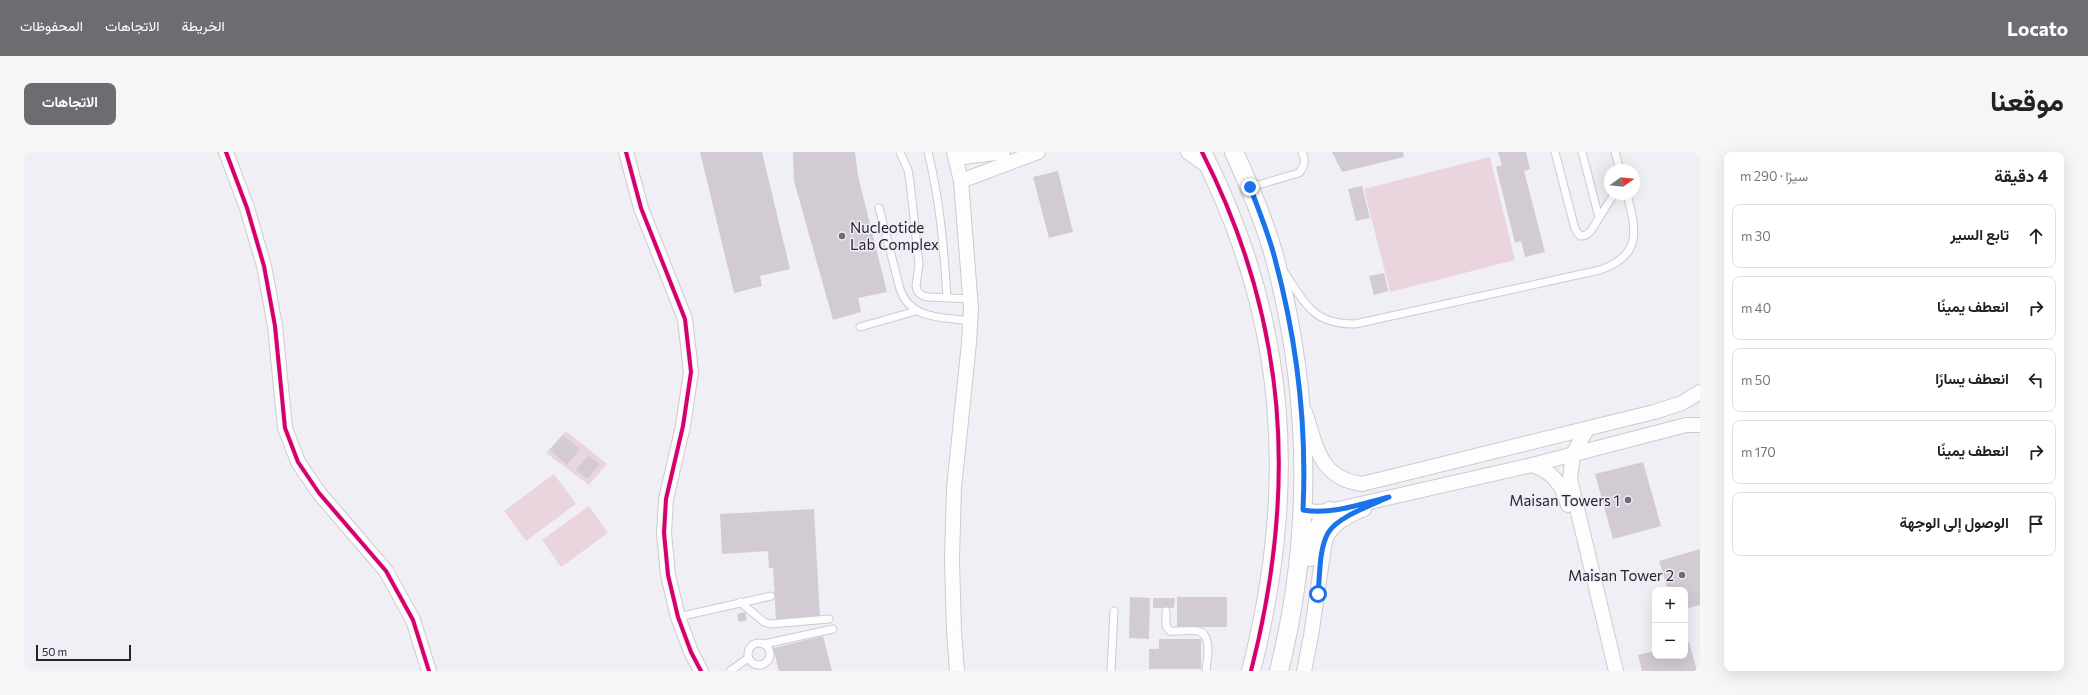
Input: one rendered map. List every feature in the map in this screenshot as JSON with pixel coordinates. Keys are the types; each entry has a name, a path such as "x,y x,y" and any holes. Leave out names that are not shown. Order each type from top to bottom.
{"street":[{"path":"226,152 247,208 264,266 275,326 285,428 298,462 319,493 386,572 413,620 428,671"},
{"path":"626,152 641,208 685,319 691,372 683,426 666,499 664,533 668,575 678,617 691,652 701,671"},
{"path":"957,671 952,560 954,496 971,299 961,181 955,155 1002,152"},
{"path":"961,181 1038,152"},
{"path":"1188,152 1210,168"},
{"path":"1202,152 1241,241 1264,317 1277,396 1280,475 1278,509 1268,595 1251,671"},
{"path":"1234,152 1250,187 1275,258 1292,336 1300,398 1305,475 1302,536 1287,637 1279,671"},
{"path":"1300,398 1323,462 1336,476 1349,482 1362,484 1654,412 1682,403 1700,392"},
{"path":"1278,509 1316,512 1330,511 1532,465 1686,425 1700,425"},
{"path":"1587,429 1573,454 1570,471 1572,487 1592,577 1616,671"},
{"path":"1532,465 1550,473 1563,489 1580,553 1592,577"},
{"path":"1304,671 1317,600 1323,551 1329,532 1348,516 1389,497"},
{"path":"1287,637 1294,629 1302,612 1313,536 1330,511"}],"lane":[{"path":"900,152 908,170 918,248 919,264 916,286 918,292 923,296 971,299"},
{"path":"928,152 934,176 943,240 947,298"},
{"path":"1250,187 1299,173 1304,166 1305,158 1302,152"},
{"path":"1555,152 1577,233 1580,236 1588,234 1610,200"},
{"path":"1582,152 1599,218"},
{"path":"1615,152 1618,164"},
{"path":"1275,258 1309,308 1323,319 1338,324 1355,324 1600,270 1615,265 1626,255 1633,241 1635,226 1628,200"},
{"path":"879,208 903,298 916,312"},
{"path":"860,327 916,312 970,321"},
{"path":"678,617 771,596"},
{"path":"740,602 761,620 770,624 829,619"},
{"path":"1111,671 1114,611"},
{"path":"1166,611 1166,626 1170,630 1198,631 1204,634 1208,640 1206,671"},
{"path":"764,644 769,649 770,657 763,668 755,665 748,658 748,650 752,644 764,644 833,629"},
{"path":"730,671 748,658"}],"shaded area":[{"path":"1490,157 1515,260 1390,292 1364,189"},
{"path":"566,431 607,464 589,485 546,453"},
{"path":"554,474 576,504 526,541 504,511"},
{"path":"589,506 608,533 561,567 542,540"}],"building":[{"path":"700,152 762,152 790,269 760,276 762,286 734,293"},
{"name":"Nucleotide Lab Complex","path":"793,152 855,152 858,176 887,292 858,298 861,312 833,320 794,181"},
{"path":"1332,152 1403,152 1404,157 1342,172"},
{"path":"1498,152 1526,152 1530,169 1524,171 1545,252 1525,257 1521,241 1515,243 1496,167 1502,165"},
{"path":"1058,171 1073,232 1049,238 1033,177"},
{"path":"1362,186 1370,218 1356,221 1348,189"},
{"path":"1384,273 1388,291 1374,295 1369,276"},
{"path":"563,435 580,449 567,465 550,450"},
{"path":"589,455 600,464 587,479 576,470"},
{"name":"Maisan Towers 1","path":"1643,462 1661,526 1613,539 1595,474"},
{"path":"814,509 820,617 776,620 773,568 769,568 768,551 722,554 720,514"},
{"name":"Maisan Tower 2","path":"1700,549 1700,605 1688,608 1688,587 1667,587 1659,561"},
{"path":"1130,597 1150,598 1149,639 1129,638"},
{"path":"1177,597 1227,597 1227,627 1177,627"},
{"path":"1153,598 1175,598 1174,608 1153,608"},
{"path":"745,612 747,620 739,622 737,614"},
{"path":"823,636 832,671 779,671 773,648"},
{"path":"1159,639 1201,639 1201,669 1149,669 1149,649 1159,649"},
{"path":"1688,642 1697,671 1642,671 1638,655 1652,652 1652,659 1688,659"}],"cycle path":[{"path":"226,152 247,208 264,266 275,326 285,428 298,462 319,493 386,571 413,620 429,671"},
{"path":"626,152 641,208 685,319 691,372 683,426 666,499 664,533 668,575 678,617 691,652 701,671"},
{"path":"1202,152 1231,215 1253,279 1268,342 1276,406 1279,471 1275,536 1266,603 1251,671"}],"place":[{"name":"Nucleotide Lab Complex","path":"842,236"},
{"name":"Maisan Towers 1","path":"1628,500"},
{"name":"Maisan Tower 2","path":"1682,575"}],"route":[{"path":"1250,187 1275,258 1292,336 1300,398 1305,475 1303,510 1316,512 1330,511 1389,497 1348,516 1329,532 1325,540 1323,551 1318,594"}]}
